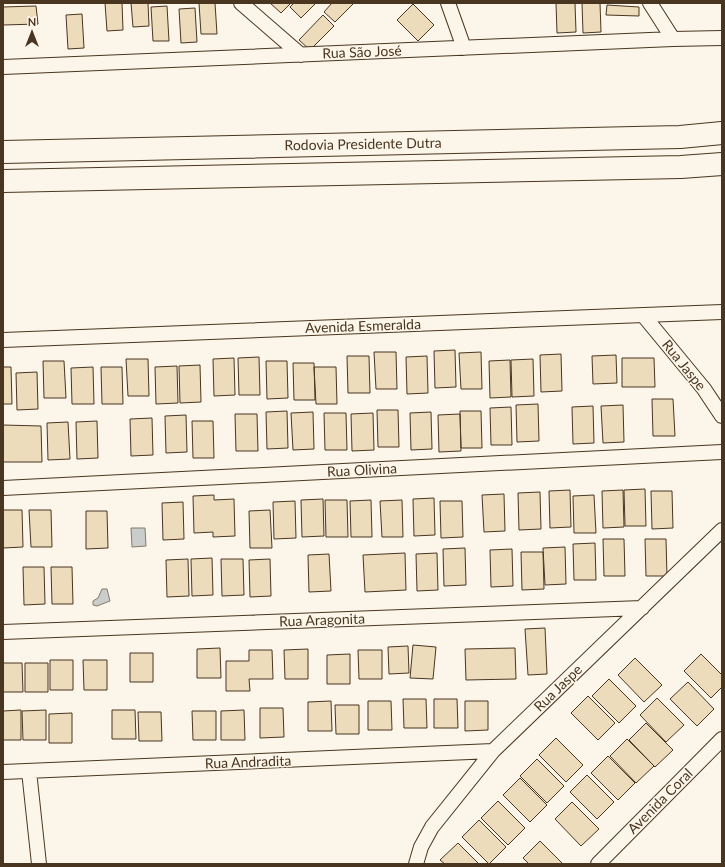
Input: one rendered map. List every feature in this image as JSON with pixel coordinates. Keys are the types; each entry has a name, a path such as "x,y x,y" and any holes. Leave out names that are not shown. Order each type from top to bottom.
{"highway":[{"name":"Rodovia Presidente Dutra","path":"3,152 680,137 722,133"},
{"path":"3,181 681,167 722,164"}],"street":[{"path":"241,3 300,54"},
{"path":"448,3 464,48"},
{"path":"650,3 672,38"},
{"name":"Rua São José","path":"3,67 672,38 722,38"},
{"name":"Avenida Esmeralda","path":"3,340 722,312"},
{"name":"Rua Jaspe","path":"643,315 704,389 722,416"},
{"name":"Rua Olivina","path":"3,488 722,452"},
{"name":"Rua Jaspe","path":"416,864 421,847 432,827 494,751 722,530"},
{"name":"Rua Aragonita","path":"3,632 642,608"},
{"name":"Avenida Coral","path":"598,864 722,739"},
{"name":"Rua Andradita","path":"3,772 494,751"},
{"path":"30,771 40,864"}],"shaded area":[{"path":"131,528 145,528 146,546 132,547"},
{"path":"102,589 107,589 110,601 97,606 93,605 93,601 98,598"}],"building":[{"path":"105,3 122,3 123,30 107,31"},
{"path":"131,3 148,3 149,26 133,27"},
{"path":"199,3 215,3 217,34 201,34"},
{"path":"270,3 291,3 281,13"},
{"path":"294,3 316,3 301,18 290,7"},
{"path":"332,3 354,3 335,22 324,12"},
{"path":"556,3 575,3 576,32 557,33"},
{"path":"582,3 600,3 601,32 583,33"},
{"path":"413,4 434,25 418,41 397,20"},
{"path":"607,5 639,7 639,16 606,15"},
{"path":"36,6 38,24 3,25 3,7"},
{"path":"167,6 169,41 153,41 151,7"},
{"path":"195,8 197,42 181,43 179,9"},
{"path":"82,14 84,48 68,49 66,15"},
{"path":"323,15 334,26 310,50 299,40"},
{"path":"455,350 456,387 435,388 434,351"},
{"path":"374,352 396,352 397,389 376,389"},
{"path":"481,352 482,389 461,389 459,353"},
{"path":"561,354 562,391 541,392 540,355"},
{"path":"616,355 617,383 593,384 592,356"},
{"path":"347,356 369,356 370,393 348,393"},
{"path":"427,356 428,393 407,394 406,357"},
{"path":"259,357 260,395 239,395 238,358"},
{"path":"234,358 235,395 214,396 213,359"},
{"path":"622,358 654,358 655,387 622,387"},
{"path":"126,359 148,359 149,396 128,396"},
{"path":"533,359 534,396 512,397 511,360"},
{"path":"510,360 511,397 490,398 489,361"},
{"path":"43,361 64,361 66,398 44,398"},
{"path":"266,361 287,361 288,398 267,399"},
{"path":"293,363 314,363 315,400 294,400"},
{"path":"200,365 201,402 180,403 179,366"},
{"path":"177,366 178,403 156,404 155,367"},
{"path":"3,367 11,367 12,404 3,404"},
{"path":"93,367 94,404 72,404 71,368"},
{"path":"101,367 122,367 123,404 102,404"},
{"path":"314,367 336,367 337,404 316,404"},
{"path":"37,372 38,409 17,410 16,373"},
{"path":"652,399 673,399 675,436 653,436"},
{"path":"538,404 539,441 517,442 516,405"},
{"path":"623,405 624,442 603,443 601,406"},
{"path":"593,406 594,443 573,444 572,407"},
{"path":"511,407 512,445 491,445 490,408"},
{"path":"377,410 398,410 399,447 378,447"},
{"path":"287,411 288,448 267,449 266,412"},
{"path":"460,411 481,411 482,448 461,448"},
{"path":"313,412 314,449 293,450 291,413"},
{"path":"431,412 432,449 411,450 410,413"},
{"path":"324,413 346,413 347,450 325,450"},
{"path":"373,413 374,450 352,451 351,414"},
{"path":"235,414 257,414 258,451 236,451"},
{"path":"460,414 461,451 439,452 438,415"},
{"path":"186,415 187,452 166,453 165,416"},
{"path":"152,418 153,455 131,456 130,419"},
{"path":"97,421 98,458 77,459 76,422"},
{"path":"192,421 213,421 214,458 193,458"},
{"path":"68,422 70,459 48,460 47,423"},
{"path":"3,425 41,426 42,462 3,462"},
{"path":"645,489 646,526 625,526 624,490"},
{"path":"570,490 571,527 550,528 549,491"},
{"path":"623,490 624,527 603,528 602,491"},
{"path":"651,491 672,491 673,528 652,529"},
{"path":"540,492 541,529 519,530 518,493"},
{"path":"504,494 505,531 484,532 482,495"},
{"path":"214,495 214,500 234,499 235,536 213,537 213,532 194,533 193,496"},
{"path":"594,495 596,533 574,533 573,496"},
{"path":"434,498 435,535 414,536 413,499"},
{"path":"323,499 324,536 302,537 301,500"},
{"path":"325,500 347,500 348,537 326,537"},
{"path":"371,500 372,537 351,537 350,501"},
{"path":"402,500 403,537 382,537 380,501"},
{"path":"295,501 296,538 274,539 273,502"},
{"path":"440,501 462,501 463,537 441,538"},
{"path":"183,502 184,539 163,540 162,503"},
{"path":"3,510 22,510 23,547 3,548"},
{"path":"29,510 51,510 52,547 31,547"},
{"path":"270,510 272,548 250,548 249,511"},
{"path":"86,511 107,511 108,548 86,549"},
{"path":"603,539 624,539 625,576 604,576"},
{"path":"645,539 666,539 667,576 646,576"},
{"path":"595,543 596,580 574,580 573,544"},
{"path":"565,547 566,584 545,585 543,548"},
{"path":"465,548 466,585 444,586 443,549"},
{"path":"512,549 513,586 491,587 490,550"},
{"path":"521,552 543,552 544,589 522,590"},
{"path":"405,553 406,590 365,592 363,555"},
{"path":"437,553 438,590 417,591 416,554"},
{"path":"329,554 331,591 309,592 308,555"},
{"path":"212,558 213,595 192,596 191,559"},
{"path":"188,559 189,596 167,597 166,560"},
{"path":"221,559 243,559 244,595 222,596"},
{"path":"270,559 271,596 250,597 249,560"},
{"path":"23,567 44,567 45,604 24,605"},
{"path":"51,567 72,567 73,604 52,604"},
{"path":"545,628 547,674 528,675 525,629"},
{"path":"413,645 436,647 433,679 410,678"},
{"path":"408,646 409,673 389,674 388,647"},
{"path":"220,648 221,678 197,678 197,649"},
{"path":"515,648 516,679 466,680 465,649"},
{"path":"308,649 308,679 285,679 284,650"},
{"path":"249,650 272,650 273,679 249,679 250,691 226,691 226,661 249,661"},
{"path":"358,650 382,650 382,679 359,679"},
{"path":"130,653 153,653 153,682 130,682"},
{"path":"350,654 350,684 327,684 327,655"},
{"path":"701,654 722,675 722,687 711,698 684,671"},
{"path":"635,658 662,685 644,702 618,675"},
{"path":"50,660 73,660 73,690 50,690"},
{"path":"83,660 107,660 107,690 84,690"},
{"path":"3,663 22,663 23,692 3,692"},
{"path":"25,663 48,663 48,692 25,692"},
{"path":"609,679 636,706 619,723 592,696"},
{"path":"688,682 714,709 697,726 670,699"},
{"path":"588,696 615,723 598,740 571,713"},
{"path":"657,698 684,725 666,742 640,715"},
{"path":"403,699 426,699 427,728 404,728"},
{"path":"434,699 457,699 458,728 434,728"},
{"path":"331,701 332,731 308,731 308,702"},
{"path":"368,701 391,701 392,730 368,730"},
{"path":"465,701 488,701 488,730 465,731"},
{"path":"335,705 359,705 359,734 336,734"},
{"path":"260,708 283,708 284,737 260,738"},
{"path":"21,710 21,740 3,740 3,711"},
{"path":"46,710 46,740 23,740 22,711"},
{"path":"112,710 135,710 136,739 112,739"},
{"path":"244,710 245,740 221,740 221,711"},
{"path":"192,711 216,711 216,740 193,740"},
{"path":"138,712 161,712 162,741 139,741"},
{"path":"72,713 72,743 49,743 49,714"},
{"path":"646,723 673,750 655,767 629,740"},
{"path":"556,738 583,765 566,782 539,755"},
{"path":"627,739 654,766 636,783 610,756"},
{"path":"608,756 635,783 618,800 591,773"},
{"path":"537,759 564,786 547,803 520,776"},
{"path":"587,775 614,802 597,819 570,792"},
{"path":"520,778 547,805 530,822 503,795"},
{"path":"498,801 525,828 508,845 481,818"},
{"path":"572,802 599,829 581,846 555,819"},
{"path":"479,820 506,847 489,864 462,837"},
{"path":"540,841 563,864 529,864 523,858"},
{"path":"458,843 479,864 445,864 440,860"}]}
